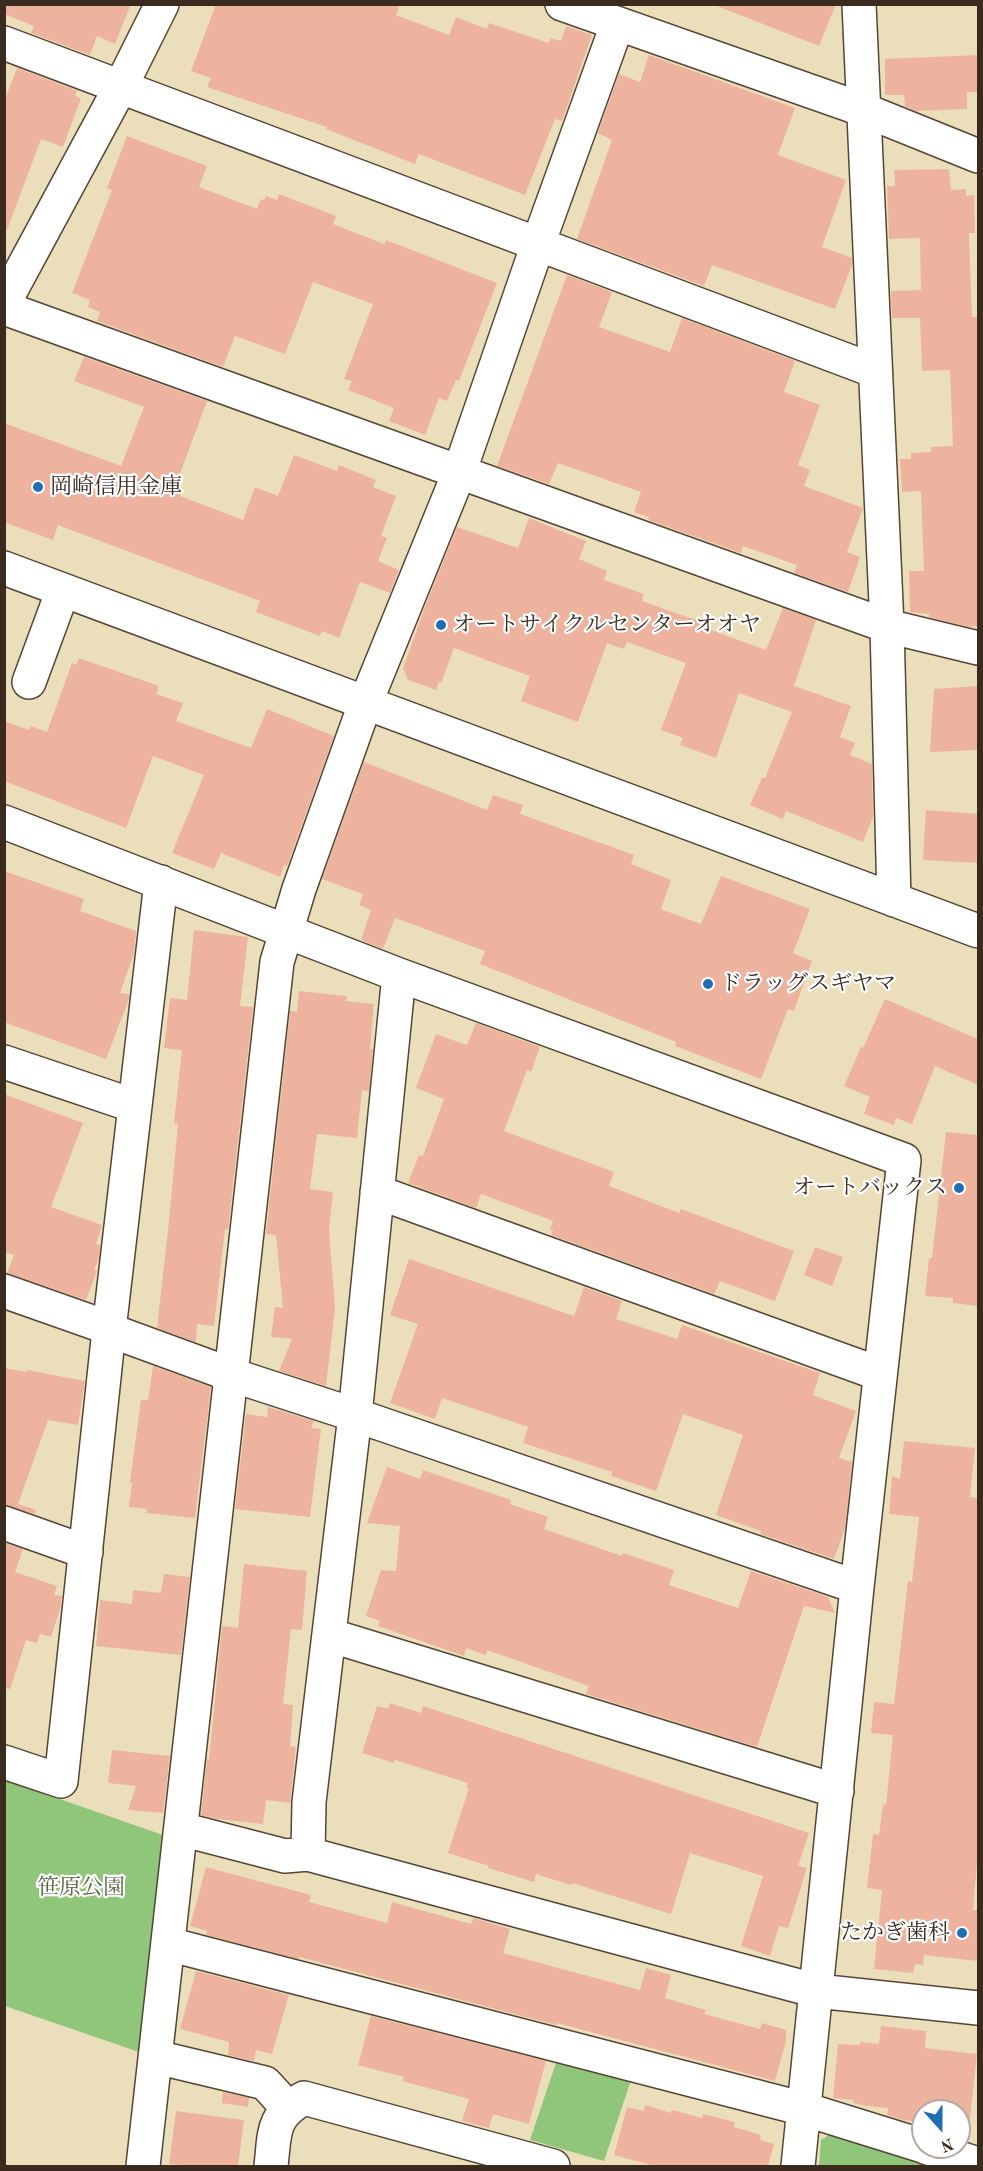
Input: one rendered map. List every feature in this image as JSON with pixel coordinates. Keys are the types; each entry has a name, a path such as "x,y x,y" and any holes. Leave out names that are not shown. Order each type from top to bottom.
{"street":[{"path":"4,303 121,86 162,4"},
{"path":"562,4 864,110 978,156"},
{"path":"859,4 887,626 894,900"},
{"path":"143,2166 277,962 299,889 366,704 459,473 538,244 618,25"},
{"path":"4,43 875,371"},
{"path":"4,308 887,626 978,648"},
{"path":"4,568 978,931"},
{"path":"29,682 63,590"},
{"path":"4,822 399,975 904,1160 857,1587 798,2166"},
{"path":"4,1762 61,1781 109,1329 161,882"},
{"path":"308,1854 309,1802 355,1415 399,975"},
{"path":"4,1062 135,1106"},
{"path":"377,1192 880,1374"},
{"path":"4,1291 232,1375 857,1587"},
{"path":"4,1523 86,1551"},
{"path":"328,1635 837,1791"},
{"path":"181,1829 285,1856 308,1854 817,1991 978,2008"},
{"path":"168,1944 804,2109 911,2143"},
{"path":"156,2057 265,2083 288,2108"},
{"path":"271,2166 276,2124 288,2108 304,2098 553,2166"},
{"path":"962,2159 978,2164"}],"green space":[{"name":"笹原公園","path":"5,1780 163,1835 142,2053 5,2006"},
{"path":"557,2060 631,2080 604,2161 530,2140"},
{"path":"832,2133 931,2166 819,2166 821,2140"}],"building":[{"path":"4,4 131,4 115,44 97,36 90,55 31,33 34,26 4,14"},
{"path":"216,4 400,4 396,15 449,35 456,17 487,29 489,23 549,43 550,38 561,41 566,26 592,35 562,121 555,119 525,195 419,154 415,164 326,129 327,127 207,87 211,78 191,71"},
{"path":"718,4 836,4 819,46 717,6"},
{"path":"649,55 795,108 778,155 846,180 822,247 852,258 852,265 835,309 712,265 704,286 577,239 612,140 598,133 619,74 640,82"},
{"path":"978,55 978,92 967,92 967,109 916,111 905,106 904,95 885,95 885,59"},
{"path":"17,68 75,90 77,91 75,96 81,98 63,147 41,139 7,230 4,229 4,102"},
{"path":"127,136 207,166 199,187 257,209 261,199 264,200 266,196 277,200 279,194 336,216 333,224 384,244 386,240 497,283 459,381 456,380 447,401 439,398 425,435 389,421 394,408 348,390 352,381 344,379 373,304 313,282 285,354 235,336 223,367 97,321 100,312 88,307 90,300 72,293 112,190 107,188"},
{"path":"949,169 951,190 966,189 966,196 974,195 975,233 969,233 972,317 978,317 978,626 969,627 929,617 929,614 910,612 909,571 924,571 921,491 902,492 900,459 911,459 911,453 931,452 931,447 953,446 950,370 922,371 920,318 892,318 891,291 921,290 920,238 889,239 887,186 895,186 894,170"},
{"path":"567,275 612,292 599,327 670,352 682,318 795,361 784,392 820,405 798,465 810,470 804,486 863,508 847,552 860,557 848,592 794,573 797,565 743,546 741,553 648,520 649,517 634,512 641,492 558,463 549,484 497,466"},
{"path":"84,357 207,401 175,487 182,489 180,496 243,520 255,487 278,496 294,455 337,471 339,465 376,480 373,487 396,496 381,536 387,538 378,561 399,570 390,593 360,582 339,638 322,631 320,636 256,612 260,601 58,525 53,540 4,522 4,423 121,466 144,407 74,381"},
{"path":"529,518 586,541 579,559 607,571 604,580 644,594 642,601 707,624 705,628 766,650 783,608 816,620 794,686 851,706 840,737 855,743 850,755 872,764 873,817 863,842 786,811 783,819 750,805 762,778 765,778 792,712 739,693 716,758 680,745 683,738 661,730 686,663 627,642 624,649 607,643 578,722 521,701 530,676 454,648 441,683 439,682 436,690 408,680 403,668 457,527 518,548"},
{"path":"79,658 159,686 156,694 183,703 176,721 251,748 267,709 334,736 287,866 284,865 280,877 221,853 214,869 172,853 204,775 153,756 126,828 4,781 4,721 29,730 30,726 47,732 72,663 76,665"},
{"path":"978,686 978,750 930,752 934,689"},
{"path":"364,762 487,810 493,795 523,805 520,814 634,855 631,864 671,880 661,909 701,924 721,876 810,909 793,953 812,961 794,1011 788,1009 761,1079 675,1046 676,1042 480,964 485,951 395,918 383,949 361,940 371,910 359,905 363,894 322,879"},
{"path":"926,810 978,814 978,863 923,860"},
{"path":"4,871 84,899 80,911 136,931 134,953 120,993 129,994 129,999 106,1059 4,1022"},
{"path":"194,930 248,937 240,1006 253,1007 228,1230 225,1229 214,1326 197,1324 196,1342 157,1328 178,1124 174,1123 182,1050 164,1048 170,998 187,1000"},
{"path":"299,991 347,996 346,1001 374,1004 369,1091 362,1090 357,1138 317,1134 310,1189 333,1192 329,1230 335,1308 326,1386 279,1371 292,1339 271,1337 275,1307 283,1308 276,1235 266,1234 290,1011 297,1012"},
{"path":"885,999 978,1039 978,1085 935,1066 912,1124 896,1118 894,1125 864,1114 870,1097 844,1086"},
{"path":"476,1023 540,1047 531,1072 527,1070 504,1131 614,1172 609,1186 679,1213 681,1209 794,1251 775,1301 720,1281 714,1294 551,1235 553,1230 550,1229 553,1221 481,1194 476,1208 408,1183 419,1155 423,1156 444,1099 416,1088 436,1034 467,1045"},
{"path":"4,1094 83,1123 51,1207 102,1225 96,1244 100,1245 99,1258 94,1270 97,1271 86,1300 7,1273 14,1255 4,1252"},
{"path":"946,1132 978,1135 978,1306 953,1303 953,1298 925,1296 929,1258 932,1258"},
{"path":"815,1247 843,1257 832,1286 804,1275"},
{"path":"409,1259 574,1316 584,1287 622,1301 616,1319 677,1339 682,1325 820,1373 813,1395 856,1411 839,1458 852,1462 845,1529 834,1559 760,1534 761,1531 716,1515 743,1435 683,1414 656,1491 611,1476 612,1472 523,1443 528,1427 442,1398 435,1419 390,1403 418,1324 390,1315"},
{"path":"153,1366 211,1387 195,1518 146,1513 147,1509 129,1507 141,1400 148,1400"},
{"path":"4,1368 85,1381 78,1425 48,1420 18,1504 36,1510 35,1514 4,1505"},
{"path":"268,1407 314,1421 311,1428 321,1429 310,1517 235,1509 246,1414 267,1417"},
{"path":"904,1441 975,1448 970,1497 978,1498 978,1852 973,1910 978,1910 978,1961 924,1955 923,1965 915,1964 913,1973 874,1969 882,1890 867,1888 873,1834 879,1835 883,1804 886,1805 893,1735 871,1733 874,1702 894,1704 908,1581 912,1582 919,1517 889,1514 892,1476 900,1479"},
{"path":"387,1467 420,1479 423,1470 511,1500 510,1504 548,1517 544,1529 622,1556 623,1553 674,1570 669,1585 738,1608 751,1571 828,1597 835,1613 804,1606 757,1747 586,1694 589,1686 487,1650 486,1655 466,1648 464,1656 378,1626 380,1621 366,1616 381,1570 396,1571 400,1526 367,1523"},
{"path":"4,1543 23,1549 15,1572 57,1586 54,1595 62,1596 51,1637 40,1634 37,1643 26,1640 10,1689 4,1688"},
{"path":"244,1564 307,1571 302,1630 291,1629 283,1704 293,1705 290,1746 296,1747 290,1803 266,1800 263,1824 201,1815 207,1759 209,1760 222,1626 238,1628"},
{"path":"164,1574 190,1577 181,1655 96,1646 100,1600 132,1604 133,1590 161,1593"},
{"path":"390,1703 421,1713 423,1706 809,1833 798,1866 807,1868 788,1928 779,1926 770,1956 741,1946 763,1876 690,1853 671,1914 536,1874 534,1882 448,1853 469,1788 466,1787 468,1783 395,1760 394,1763 362,1753 377,1706 388,1709"},
{"path":"112,1750 170,1756 163,1813 128,1810 136,1786 108,1783"},
{"path":"206,1867 311,1895 309,1902 387,1923 392,1902 471,1924 473,1918 510,1929 503,1953 640,1990 646,1968 671,1975 665,1998 706,2010 704,2014 760,2029 762,2023 786,2030 786,2041 775,2081 557,2023 556,2025 299,1957 299,1959 206,1935 207,1931 190,1926"},
{"path":"196,1971 289,1995 272,2054 256,2050 254,2061 228,2055 229,2042 180,2029"},
{"path":"371,2016 546,2061 529,2124 496,2115 493,2115 489,2128 462,2121 469,2099 402,2081 404,2077 358,2065"},
{"path":"881,2026 926,2031 925,2048 977,2054 971,2109 971,2099 911,2099 911,2121 887,2115 888,2108 833,2098 838,2044 860,2045 860,2042 879,2044"},
{"path":"223,2092 249,2098 248,2107 222,2103"},
{"path":"645,2105 671,2113 672,2110 702,2118 703,2114 735,2122 734,2127 761,2135 760,2140 774,2144 768,2166 655,2166 614,2155 627,2107 644,2111"},
{"path":"176,2111 244,2120 238,2166 169,2164"}],"place":[{"name":"岡崎信用金庫","path":"38,487"},
{"name":"オートサイクルセンターオオヤ","path":"441,625"},
{"name":"ドラッグスギヤマ","path":"708,984"},
{"name":"オートバックス","path":"959,1188"},
{"name":"たかぎ歯科","path":"962,1933"}]}
